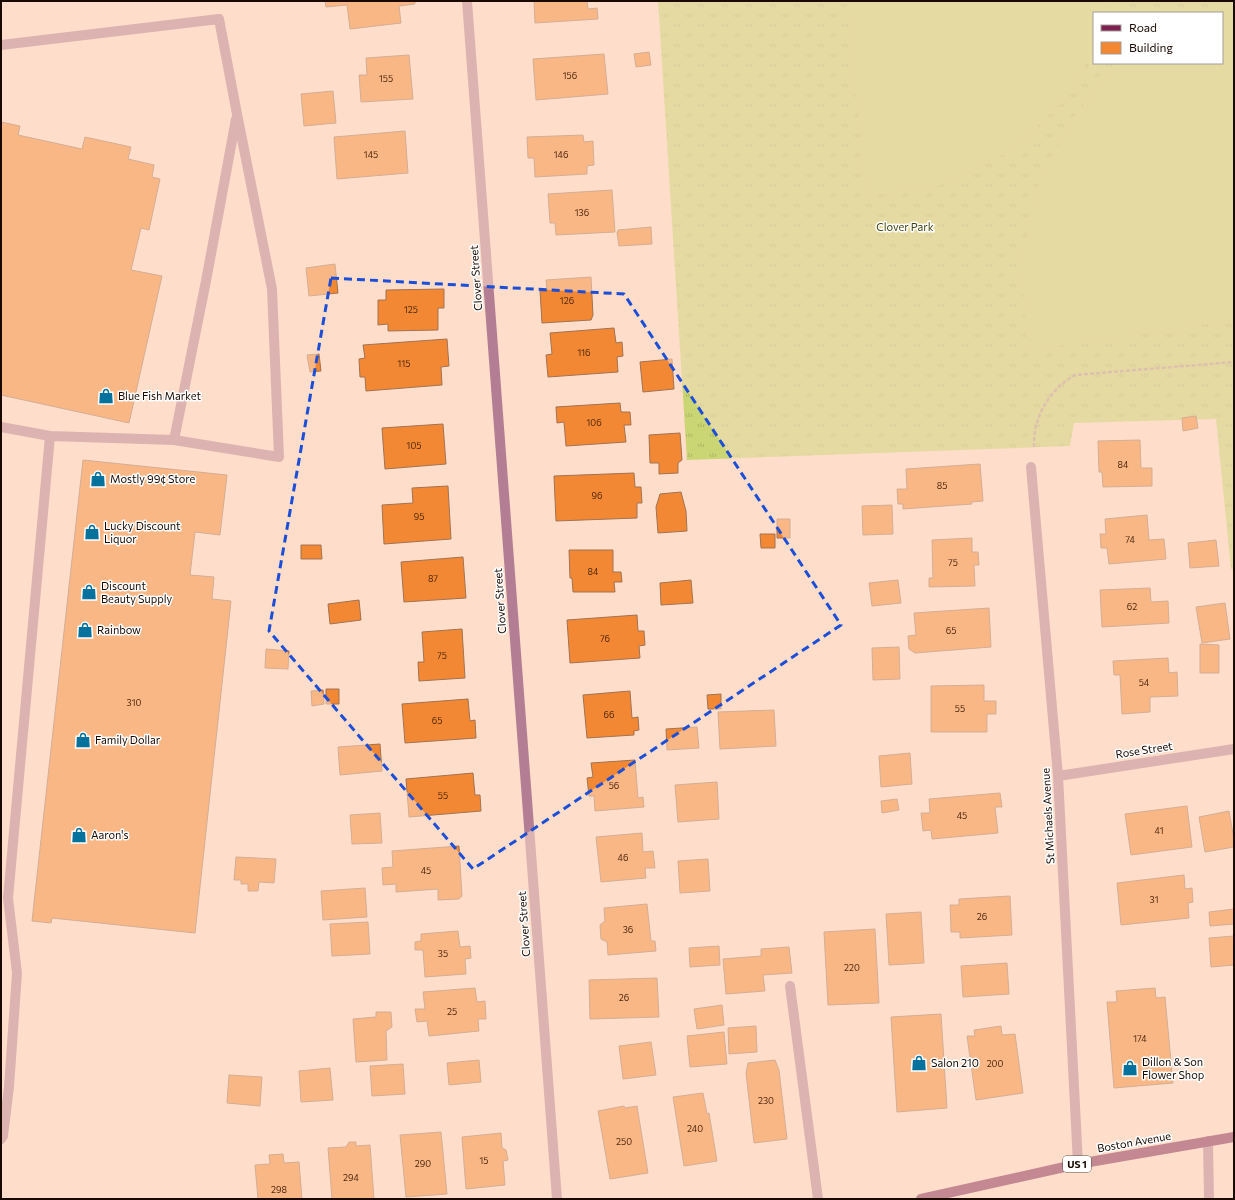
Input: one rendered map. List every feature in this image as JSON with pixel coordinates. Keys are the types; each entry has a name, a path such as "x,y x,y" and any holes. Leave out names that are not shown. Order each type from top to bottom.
{"main road":[{"name":"Boston Avenue","path":"921,1199 1078,1164 1234,1137"}],"street":[{"name":"Clover Street","path":"467,1 557,1199"},
{"path":"1,45 219,19 272,289 279,457 174,440 50,436 1,427"},
{"path":"174,440 206,281 237,114"},
{"path":"1,1139 3,1136 10,1071 17,973 8,898 50,436"},
{"name":"St Michaels Avenue","path":"1031,467 1058,776 1078,1164"},
{"name":"Rose Street","path":"1058,776 1234,749"},
{"path":"790,986 818,1199"},
{"path":"1208,1141 1209,1199"}],"path":[{"path":"1031,467 1037,419 1043,406 1060,385 1075,375 1234,362"}],"highlighted area":[{"path":"331,278 624,294 841,625 473,869 269,631"}],"green space":[{"name":"Clover Park","path":"658,1 1234,1 1234,569 1231,569 1216,419 1074,423 1070,446 687,460"},
{"path":"847,1 1114,1 1108,12 1093,12 1093,48 1072,92 1013,150 935,187 866,196"},
{"path":"1223,1 1234,1 1234,320 1028,351 1021,261 1040,181 1074,116 1115,67 1120,64 1223,64 1223,12 1198,12"}],"building":[{"path":"325,1 415,1 415,4 399,6 401,23 350,29 347,5 326,7"},
{"path":"534,1 587,1 588,9 597,8 598,19 535,23"},
{"path":"649,52 651,65 636,67 634,54"},
{"path":"604,54 608,94 536,100 533,59"},
{"path":"409,55 413,99 361,102 359,75 367,75 366,58"},
{"path":"333,91 336,123 304,126 301,94"},
{"path":"1,122 20,126 18,135 82,149 85,137 131,147 128,159 154,165 152,177 160,179 149,230 141,228 131,270 162,276 129,423 1,395"},
{"path":"405,131 408,173 337,179 334,137"},
{"path":"583,135 584,142 593,141 594,165 587,166 587,174 535,177 534,158 528,158 527,137"},
{"path":"612,190 615,232 556,235 555,223 550,223 548,194"},
{"path":"651,227 652,244 619,246 618,230"},
{"path":"335,264 338,293 309,296 306,268"},
{"path":"591,277 593,315 591,320 542,323 540,291 547,291 546,280"},
{"path":"444,289 444,308 438,308 438,330 388,331 388,324 378,325 378,300 386,300 386,290"},
{"path":"614,328 616,343 622,342 623,356 617,357 618,372 548,377 546,355 552,354 550,333"},
{"path":"447,339 449,366 441,367 442,385 366,391 365,377 360,377 359,359 365,358 363,345"},
{"path":"319,354 321,371 310,372 307,355"},
{"path":"672,359 674,389 643,392 640,362"},
{"path":"620,403 621,412 630,412 631,425 624,425 626,442 566,446 564,422 557,423 556,407"},
{"path":"1196,416 1198,428 1183,431 1182,418"},
{"path":"443,424 446,464 385,469 382,428"},
{"path":"680,433 682,460 678,463 678,473 659,474 659,463 650,463 649,435"},
{"path":"1140,440 1141,468 1152,468 1152,486 1103,487 1102,472 1099,472 1098,441"},
{"path":"83,460 227,475 220,535 195,532 190,575 214,577 212,599 231,601 195,933 52,918 51,923 32,921"},
{"path":"980,464 983,501 971,502 972,504 903,509 903,504 898,504 897,489 907,489 906,469"},
{"path":"634,473 635,487 641,487 642,503 637,503 637,518 556,521 554,476"},
{"path":"448,486 451,539 384,544 382,505 413,503 412,488"},
{"path":"681,492 686,511 687,531 658,533 656,507 660,494"},
{"path":"892,505 893,534 863,535 862,506"},
{"path":"1147,515 1149,540 1164,539 1166,559 1109,564 1107,548 1101,548 1100,534 1106,534 1105,519"},
{"path":"777,519 790,519 790,538 777,538"},
{"path":"760,534 775,534 775,548 761,548"},
{"path":"972,538 972,552 978,552 979,565 974,565 975,586 929,587 929,578 933,578 932,540"},
{"path":"1216,540 1219,566 1190,568 1188,543"},
{"path":"301,545 321,545 322,559 301,559"},
{"path":"569,550 613,550 613,572 621,572 622,582 614,582 615,592 573,592 572,578 570,578"},
{"path":"463,557 466,598 404,602 401,562"},
{"path":"691,580 693,603 661,605 660,583"},
{"path":"898,580 901,603 872,606 869,583"},
{"path":"1150,588 1151,602 1168,601 1169,623 1102,627 1100,590"},
{"path":"359,600 361,620 330,624 328,604"},
{"path":"1225,603 1230,639 1202,643 1196,607"},
{"path":"989,608 991,647 915,653 909,649 908,636 916,635 914,613"},
{"path":"637,615 638,631 644,631 645,645 639,646 640,658 570,663 567,620"},
{"path":"462,629 465,678 419,681 418,662 424,662 422,632"},
{"path":"1200,644 1219,645 1219,673 1200,673"},
{"path":"899,647 900,679 873,680 872,648"},
{"path":"266,649 289,651 288,669 265,668"},
{"path":"1168,658 1169,673 1177,672 1178,696 1150,697 1150,712 1122,714 1120,675 1114,675 1113,661"},
{"path":"984,685 984,701 996,701 996,714 987,714 987,732 931,732 931,686"},
{"path":"326,689 339,689 339,704 326,704"},
{"path":"323,690 324,704 312,706 311,691"},
{"path":"630,691 632,718 638,717 639,730 634,731 634,735 587,738 583,695"},
{"path":"721,694 721,709 708,709 707,695"},
{"path":"468,699 470,721 475,720 476,738 405,743 402,704"},
{"path":"774,710 776,746 720,749 718,712"},
{"path":"697,727 699,748 667,750 666,729"},
{"path":"380,744 382,771 340,775 338,747"},
{"path":"910,753 912,784 881,787 879,756"},
{"path":"635,760 638,798 643,797 644,807 595,811 594,796 589,796 587,778 593,777 591,763"},
{"path":"473,773 475,795 480,795 481,811 409,817 406,779"},
{"path":"717,782 719,819 678,822 675,785"},
{"path":"1000,793 1002,807 995,807 998,833 932,839 931,830 923,831 921,813 930,813 929,799"},
{"path":"897,799 899,810 882,813 881,801"},
{"path":"1187,806 1192,847 1131,855 1125,814"},
{"path":"1229,811 1234,847 1205,852 1199,817"},
{"path":"380,813 382,843 352,844 350,815"},
{"path":"642,833 643,852 653,851 655,868 645,868 646,878 601,882 596,837"},
{"path":"459,846 462,896 459,899 438,900 438,889 396,892 396,884 383,885 382,868 393,867 392,851"},
{"path":"236,857 276,859 274,883 259,882 258,891 248,891 248,884 241,884 241,880 234,880"},
{"path":"708,859 710,891 680,893 678,861"},
{"path":"1184,875 1185,889 1192,888 1193,902 1188,903 1189,918 1121,925 1117,883"},
{"path":"365,888 367,917 323,920 321,891"},
{"path":"1010,896 1012,935 960,938 960,932 951,932 950,905 959,905 959,899"},
{"path":"647,904 651,941 655,941 656,951 608,955 607,942 601,939 600,925 605,921 604,908"},
{"path":"1234,909 1234,924 1210,926 1209,912"},
{"path":"921,912 924,963 889,965 886,914"},
{"path":"368,922 370,954 332,956 330,924"},
{"path":"875,929 879,1003 828,1005 824,932"},
{"path":"458,931 460,947 470,946 471,958 465,959 466,974 425,977 423,950 415,950 415,942 421,941 421,934"},
{"path":"1234,936 1234,965 1211,967 1209,938"},
{"path":"719,946 720,965 690,967 689,948"},
{"path":"789,947 792,973 763,975 765,991 726,994 723,959 761,956 761,949"},
{"path":"1007,963 1009,994 963,997 961,966"},
{"path":"657,978 659,1017 590,1019 589,980"},
{"path":"475,988 477,1002 485,1001 486,1019 478,1019 479,1031 429,1036 427,1021 417,1022 415,1009 425,1009 423,992"},
{"path":"1155,988 1156,998 1165,997 1173,1083 1114,1088 1107,1002 1117,1002 1116,991"},
{"path":"722,1005 724,1025 697,1029 694,1009"},
{"path":"376,1012 391,1012 392,1027 386,1031 387,1060 356,1062 353,1019 376,1017"},
{"name":"Salon 210","path":"941,1014 947,1108 897,1112 891,1017"},
{"path":"756,1026 757,1052 729,1054 728,1028"},
{"path":"1001,1026 1002,1035 1015,1034 1023,1093 976,1100 967,1036 975,1036 974,1030"},
{"path":"724,1032 727,1064 690,1067 687,1036"},
{"path":"651,1042 656,1075 623,1079 619,1046"},
{"path":"479,1060 481,1082 449,1085 447,1063"},
{"path":"775,1060 779,1070 787,1139 754,1143 746,1073 748,1063"},
{"path":"403,1064 405,1094 372,1096 370,1066"},
{"path":"330,1068 333,1100 301,1102 299,1071"},
{"path":"229,1075 262,1077 260,1106 227,1103"},
{"path":"703,1093 707,1114 709,1113 717,1161 684,1166 673,1097"},
{"path":"624,1106 625,1108 637,1106 648,1173 610,1179 598,1111"},
{"path":"441,1132 447,1194 406,1197 400,1135"},
{"path":"501,1133 502,1148 506,1150 508,1160 503,1161 505,1185 466,1189 462,1137"},
{"path":"349,1142 356,1142 356,1146 370,1145 374,1199 332,1199 328,1148 346,1147"},
{"path":"283,1154 284,1163 299,1162 302,1199 258,1199 255,1165 270,1164 269,1155"}],"place":[{"name":"Blue Fish Market","path":"106,396"},
{"name":"Mostly 99¢ Store","path":"98,479"},
{"name":"Lucky Discount Liquor","path":"92,532"},
{"name":"Discount Beauty Supply","path":"89,592"},
{"name":"Rainbow","path":"85,630"},
{"name":"Family Dollar","path":"83,740"},
{"name":"Aaron's","path":"79,835"},
{"name":"Salon 210","path":"919,1063"},
{"name":"Dillon & Son Flower Shop","path":"1130,1068"}]}
